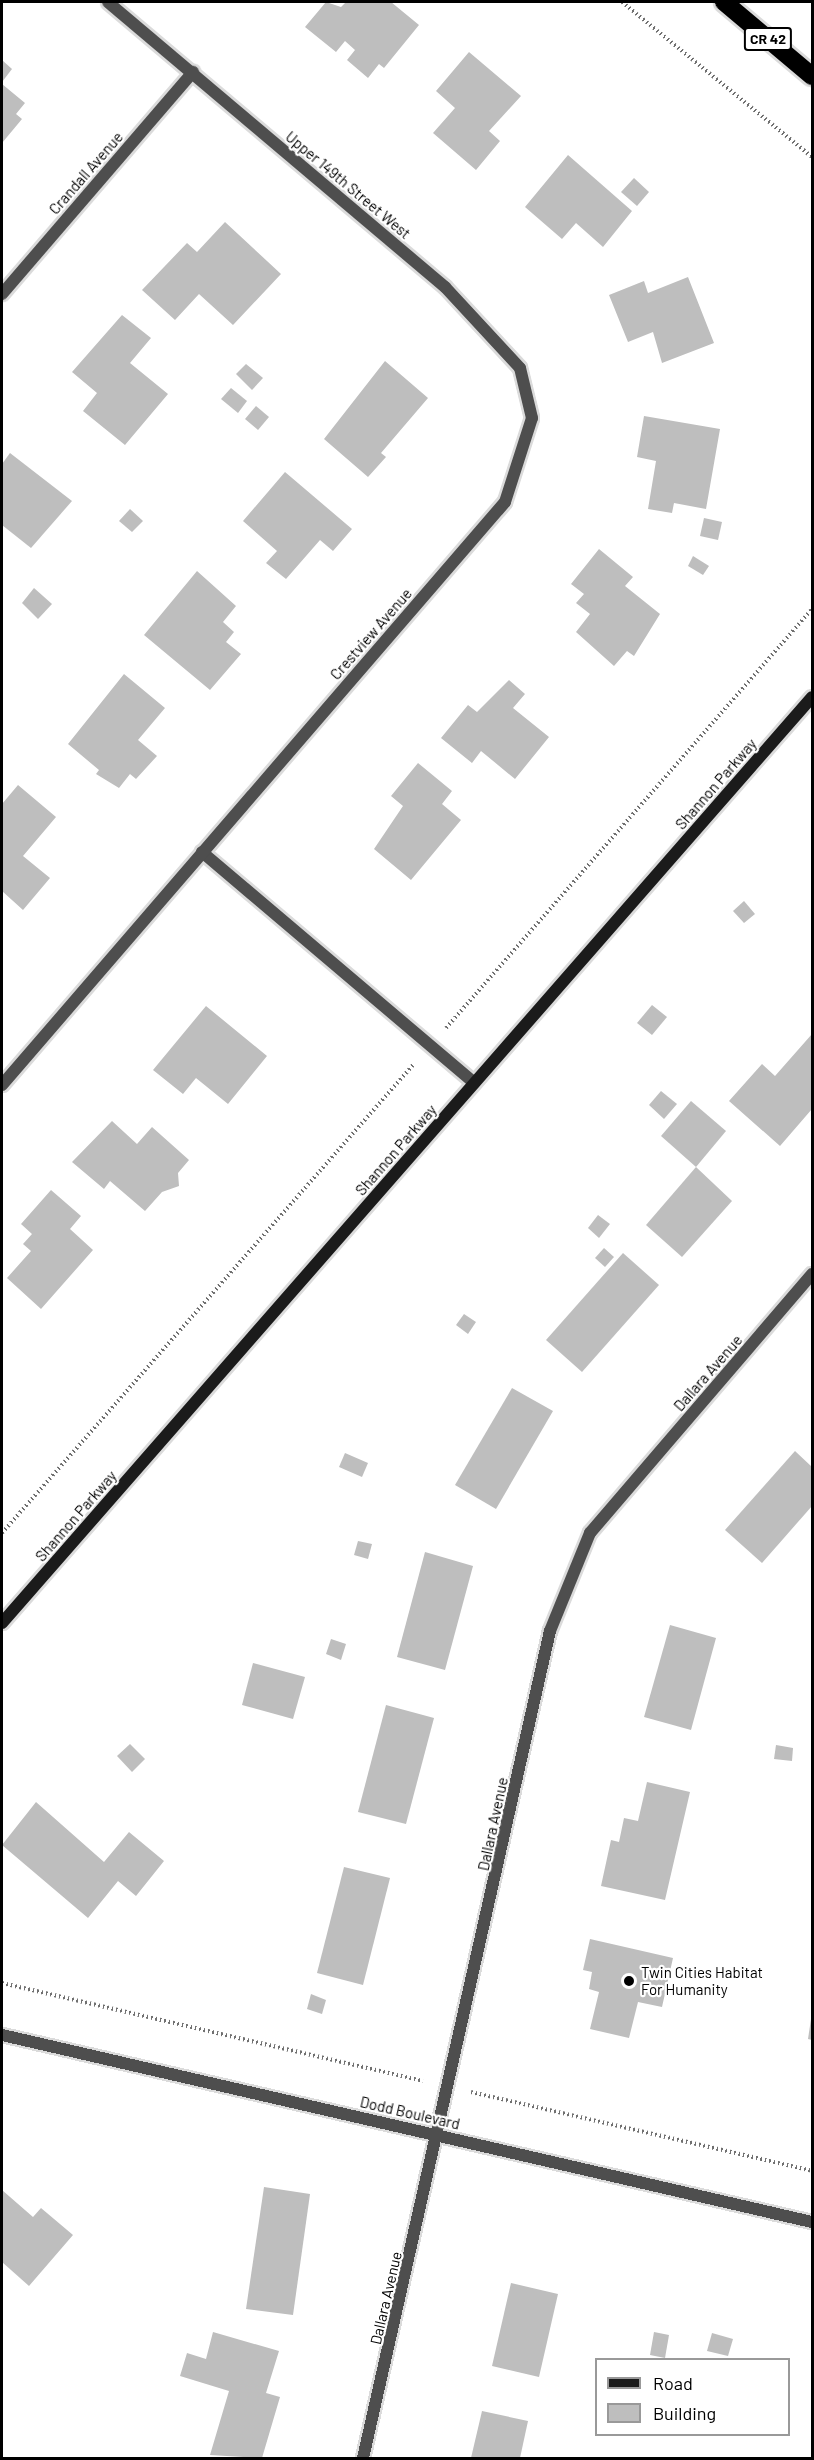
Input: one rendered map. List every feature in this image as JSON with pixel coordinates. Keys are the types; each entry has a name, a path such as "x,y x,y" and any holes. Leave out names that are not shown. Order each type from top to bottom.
{"highway":[{"name":"CR 42","path":"724,2 813,76"}],"street":[{"name":"Upper 149th Street West","path":"108,2 445,288 520,368 532,418"},
{"name":"Crandall Avenue","path":"2,294 193,72"},
{"name":"Crestview Avenue","path":"2,1085 505,502 532,418"},
{"name":"Shannon Parkway","path":"2,1623 813,697"},
{"path":"202,852 474,1083"},
{"name":"Dallara Avenue","path":"363,2458 450,2087 550,1631 590,1533 813,1274"},
{"name":"Dodd Boulevard","path":"2,2035 813,2222"}],"path":[{"path":"622,2 813,157"},
{"path":"2,1533 813,609"},
{"path":"2,1983 813,2171"}],"building":[{"path":"326,2 341,7 346,2 391,2 419,25 384,68 379,64 368,78 347,60 355,50 345,41 336,52 305,27"},
{"path":"469,52 521,96 489,131 500,141 476,170 433,133 455,108 436,91"},
{"path":"2,60 12,69 2,82"},
{"path":"2,84 25,103 16,114 22,119 2,143"},
{"path":"568,155 632,211 603,247 576,223 562,239 525,207"},
{"path":"634,178 649,192 637,206 621,192"},
{"path":"225,222 281,274 233,325 199,294 175,320 142,290 187,243 197,252"},
{"path":"688,277 714,343 662,363 653,332 628,342 609,295 644,281 648,293"},
{"path":"122,315 151,338 130,363 168,394 125,445 83,411 97,393 72,372"},
{"path":"385,361 428,398 381,453 386,457 368,477 324,439"},
{"path":"246,364 263,378 252,390 236,374"},
{"path":"231,388 247,401 238,413 221,399"},
{"path":"256,406 269,417 258,430 245,419"},
{"path":"644,416 720,429 706,509 674,503 672,513 648,509 656,461 637,457"},
{"path":"10,453 72,501 31,548 2,525 2,464"},
{"path":"285,472 352,529 333,551 320,540 286,579 266,563 277,551 243,521"},
{"path":"130,509 143,521 132,532 119,521"},
{"path":"704,518 722,522 718,540 700,536"},
{"path":"599,549 633,577 625,586 660,614 634,656 627,651 614,666 576,632 590,614 576,603 584,594 571,584"},
{"path":"693,556 709,566 703,575 688,566"},
{"path":"197,571 236,606 223,622 234,632 226,642 241,654 210,690 144,635"},
{"path":"34,588 52,604 38,619 22,603"},
{"path":"124,674 165,708 138,740 157,756 136,779 130,774 119,788 96,774 99,770 68,744"},
{"path":"509,680 525,694 513,708 549,737 515,779 481,751 472,763 441,738 468,705 477,712"},
{"path":"418,763 452,791 442,804 461,820 411,880 374,849 403,806 391,796"},
{"path":"18,785 56,817 23,856 50,878 23,910 2,891 2,804"},
{"path":"744,901 755,914 744,923 733,911"},
{"path":"652,1005 667,1017 652,1035 637,1023"},
{"path":"206,1006 267,1056 228,1104 196,1078 183,1094 153,1070"},
{"path":"812,1034 812,1109 780,1146 729,1101 762,1064 775,1076"},
{"path":"661,1091 677,1104 664,1119 649,1105"},
{"path":"691,1101 726,1131 696,1167 661,1136"},
{"path":"112,1121 137,1144 152,1127 189,1160 178,1173 179,1186 162,1192 145,1211 110,1181 104,1189 72,1162"},
{"path":"696,1167 732,1201 682,1257 646,1225"},
{"path":"51,1190 81,1216 70,1229 93,1250 41,1309 7,1278 31,1251 23,1244 32,1234 21,1224"},
{"path":"598,1215 610,1224 599,1238 588,1228"},
{"path":"604,1248 614,1257 605,1267 595,1258"},
{"path":"623,1253 659,1285 582,1372 546,1340"},
{"path":"464,1314 476,1322 468,1334 456,1325"},
{"path":"512,1388 553,1411 496,1509 455,1485"},
{"path":"795,1451 812,1467 812,1506 762,1563 725,1530"},
{"path":"345,1453 368,1463 362,1477 339,1467"},
{"path":"358,1541 372,1544 368,1559 354,1555"},
{"path":"425,1552 473,1566 445,1670 397,1657"},
{"path":"670,1625 716,1638 691,1730 644,1717"},
{"path":"331,1639 346,1644 341,1660 326,1654"},
{"path":"253,1663 305,1677 293,1719 242,1705"},
{"path":"386,1705 434,1718 406,1824 358,1812"},
{"path":"130,1744 145,1759 132,1772 117,1756"},
{"path":"776,1745 793,1748 792,1761 774,1759"},
{"path":"647,1782 690,1792 665,1900 601,1886 611,1840 619,1842 624,1818 638,1821"},
{"path":"36,1802 104,1862 129,1832 164,1861 136,1896 118,1881 88,1918 2,1845"},
{"path":"344,1867 390,1878 363,1985 317,1973"},
{"name":"Twin Cities Habitat For Humanity","path":"590,1939 673,1958 662,2007 638,2002 629,2038 590,2029 599,1992 589,1989 592,1972 583,1970"},
{"path":"311,1994 326,2000 322,2014 307,2009"},
{"path":"812,2019 812,2040 808,2039"},
{"path":"264,2187 310,2194 293,2315 246,2309"},
{"path":"2,2190 33,2217 41,2208 73,2235 29,2286 2,2262"},
{"path":"511,2283 558,2294 539,2377 492,2366"},
{"path":"213,2332 279,2351 266,2393 280,2397 262,2458 210,2455 229,2391 180,2376 187,2353 206,2359"},
{"path":"654,2332 669,2335 665,2358 650,2355"},
{"path":"712,2333 733,2339 728,2356 707,2351"},
{"path":"482,2411 528,2421 520,2458 471,2458"}],"place":[{"name":"Twin Cities Habitat For Humanity","path":"629,1981"}]}
